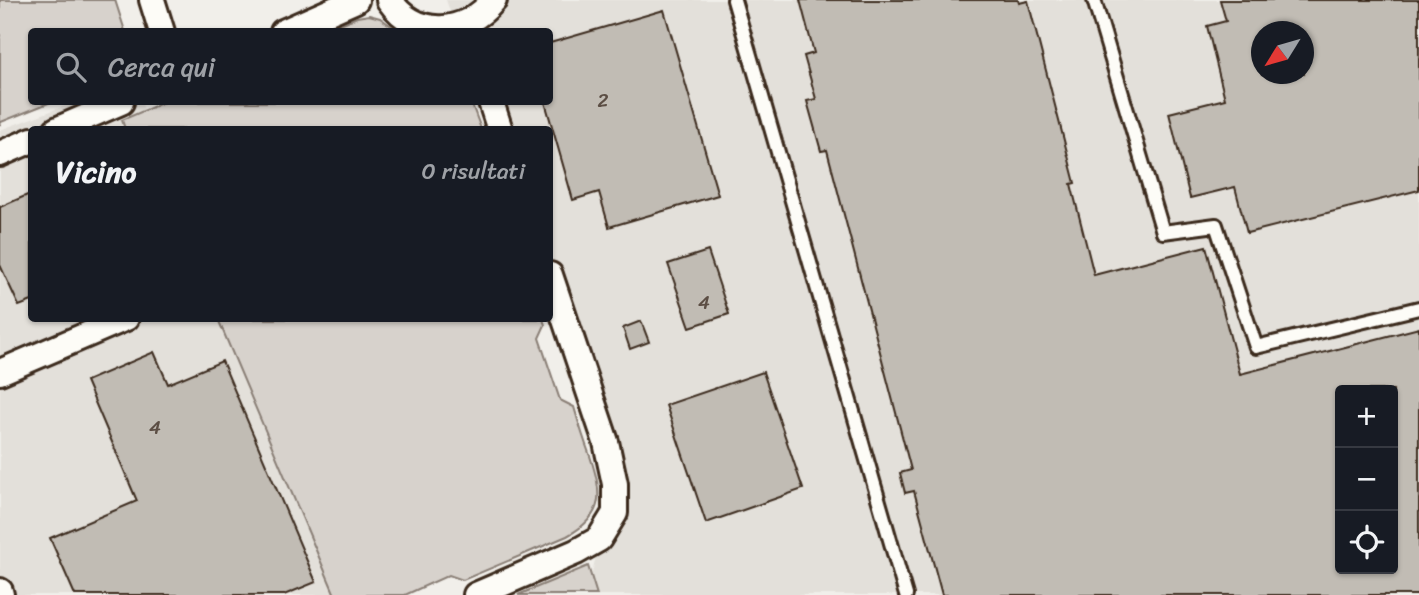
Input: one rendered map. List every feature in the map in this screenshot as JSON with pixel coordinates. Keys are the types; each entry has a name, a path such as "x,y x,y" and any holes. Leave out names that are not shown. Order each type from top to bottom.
{"street":[{"path":"152,0 161,28"},
{"path":"292,28 355,0"},
{"path":"389,0 405,17 420,25 438,28"},
{"path":"466,28 494,0"},
{"path":"65,126 114,105"},
{"path":"492,105 499,126"},
{"path":"0,154 28,142"},
{"path":"475,595 576,552 599,539 615,513 615,484 606,442 553,284"},
{"path":"0,372 117,322"}],"lane":[{"path":"734,0 906,595"},
{"path":"1094,0 1163,232 1216,225 1256,347 1419,308"}],"shaded area":[{"path":"0,0 115,0 124,28 28,28 28,105 44,105 1,122 0,125"},
{"path":"446,0 1419,0 1419,595 593,595 589,585 607,511 596,426 553,308 553,126 490,126 482,105 553,105 553,28 456,28"},
{"path":"369,15 380,18 394,28 331,28"},
{"path":"67,105 142,105 151,126 28,126 28,322 230,322 342,595 0,595 0,130"},
{"path":"157,105 472,105 480,126 124,126 122,120"},
{"path":"219,322 544,322 539,338 560,400 574,407 597,481 598,502 589,520 567,536 463,580 449,575 405,595 335,595"},
{"path":"588,566 597,595 518,595"}],"building":[{"path":"800,0 1028,1 1075,183 1071,184 1094,275 1206,246 1240,374 1419,328 1419,595 942,595 914,491 905,493 900,473 911,470 827,150 821,151 807,101 816,99 804,56 814,53"},
{"path":"1220,0 1419,0 1419,190 1247,233 1235,187 1190,198 1169,113 1225,99 1207,26 1226,21"},
{"path":"664,10 718,195 609,227 599,192 573,200 546,105 553,105 553,42"},
{"path":"28,195 28,303 19,306 0,265 0,207"},
{"path":"708,251 729,314 690,327 668,264"},
{"path":"641,321 649,342 630,349 623,328"},
{"path":"154,352 168,384 222,361 316,582 284,595 75,595 50,538 137,501 86,381"},
{"path":"763,372 803,489 706,523 666,405"}]}
